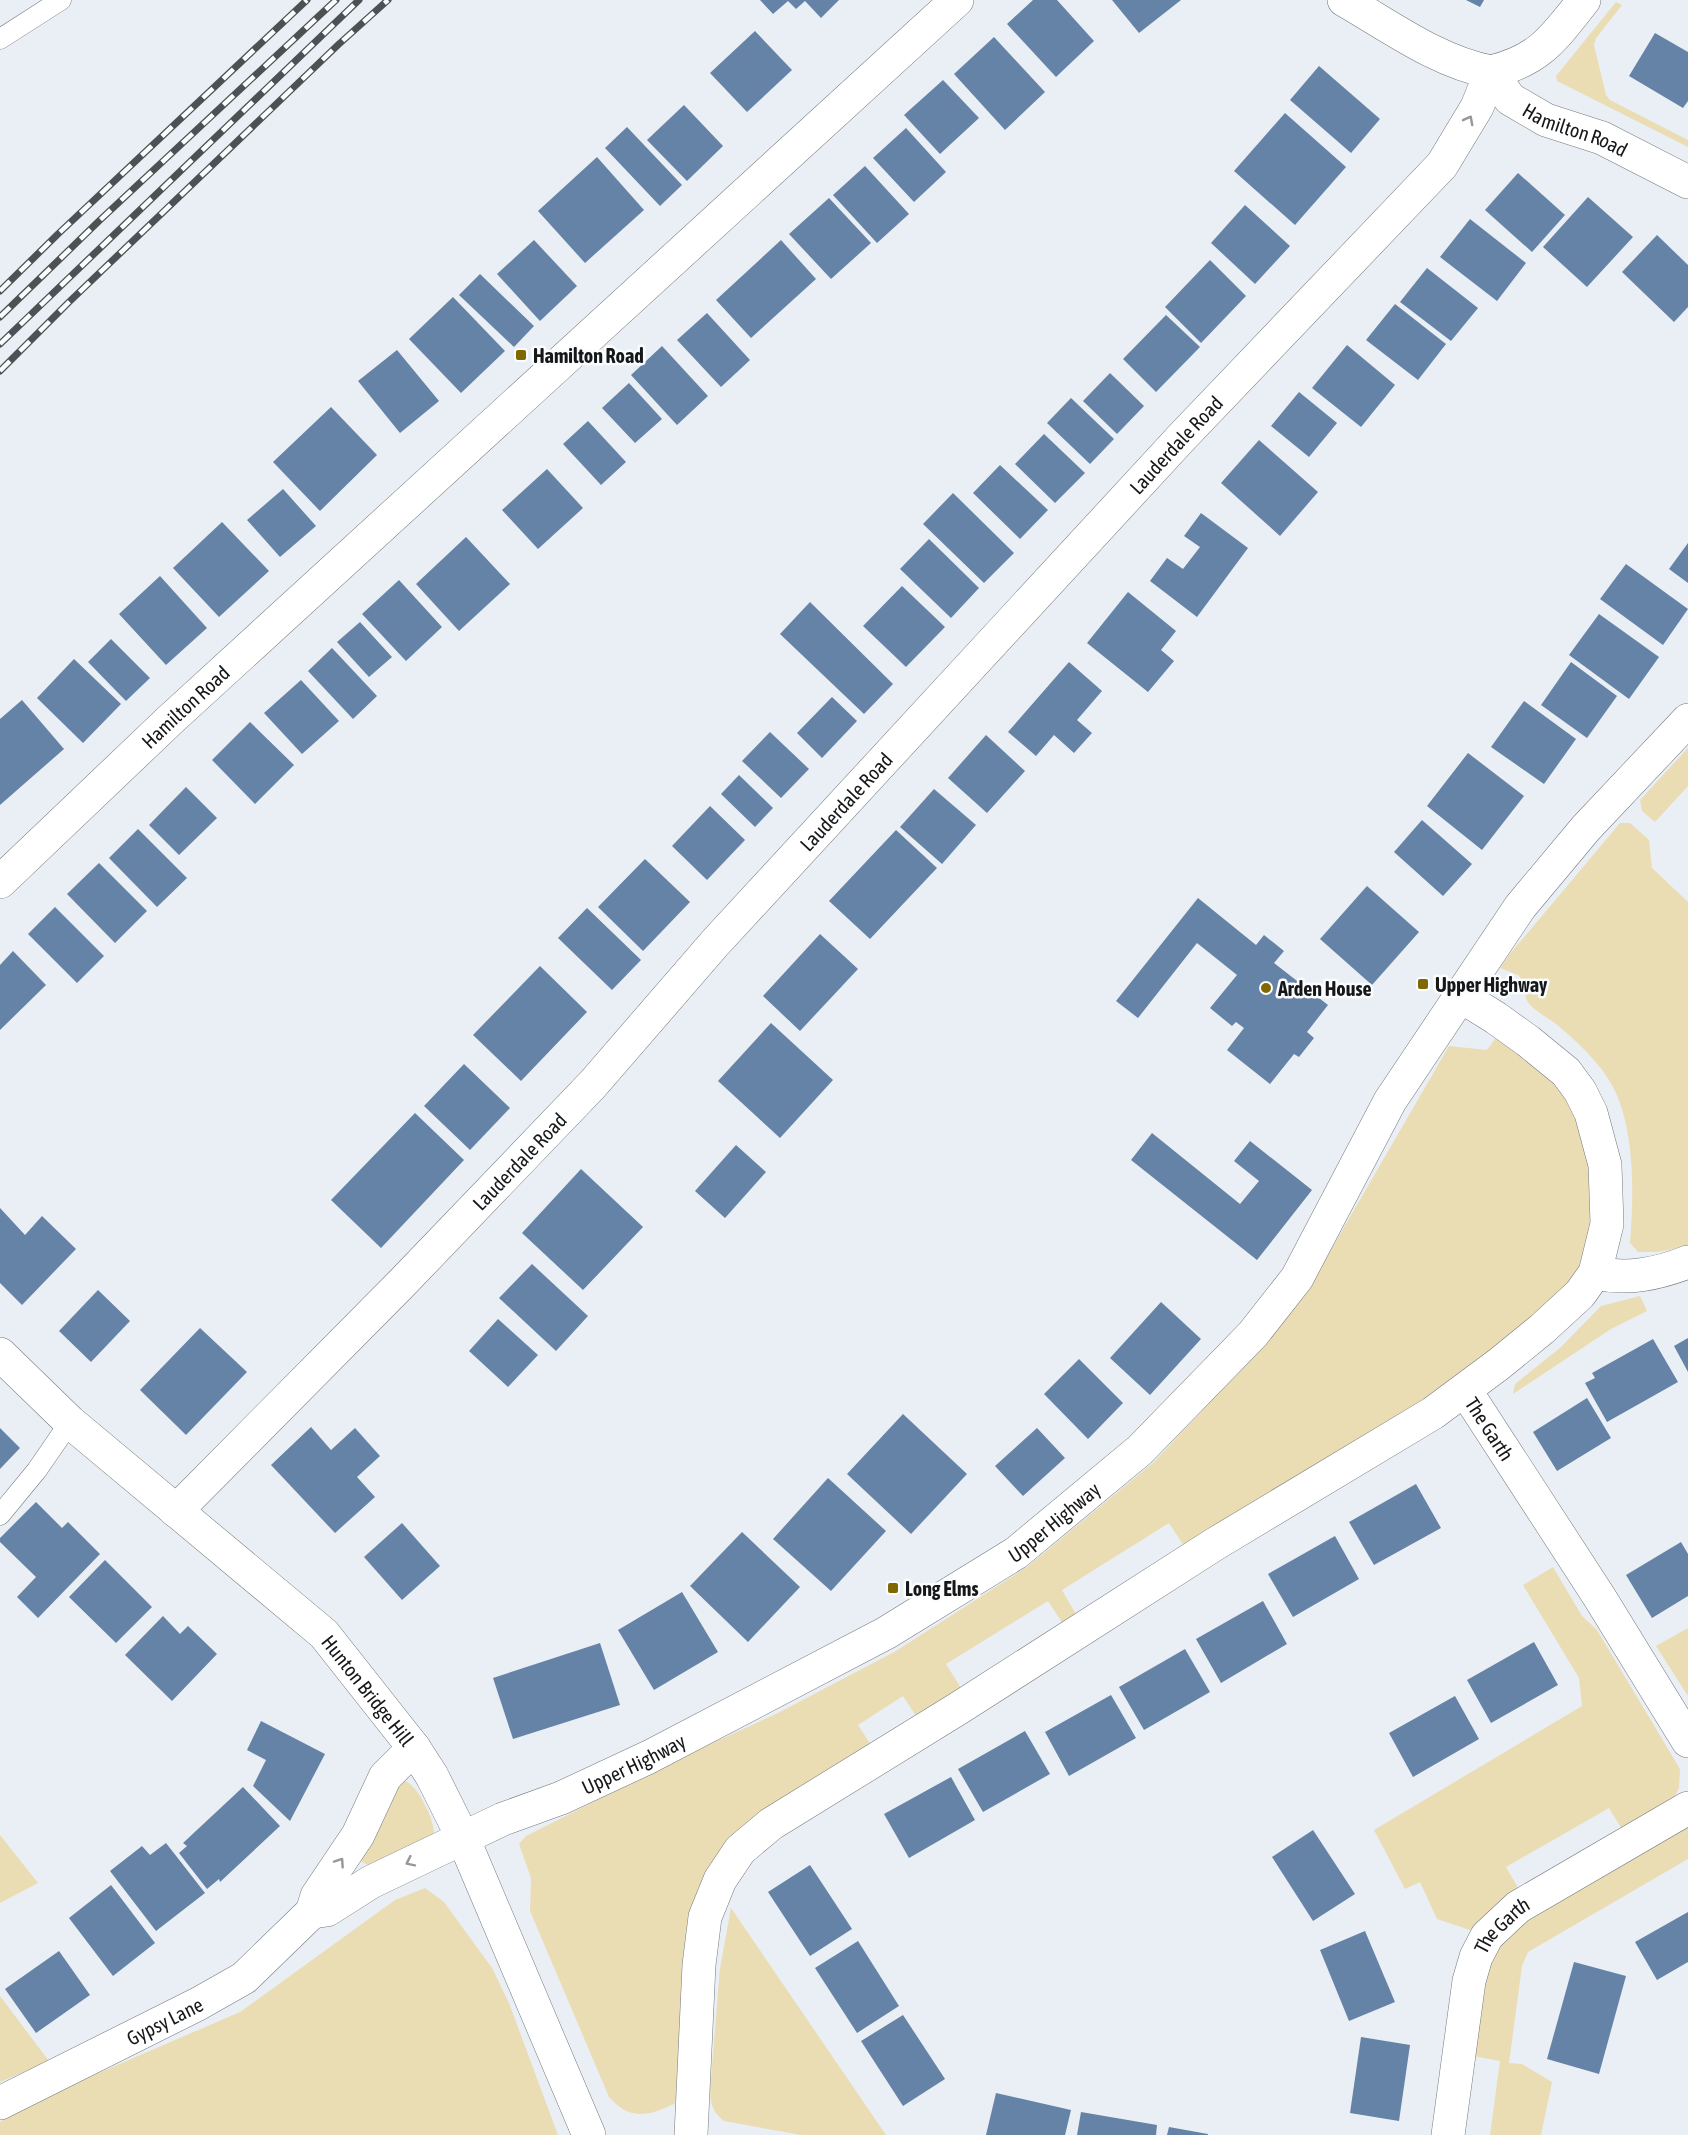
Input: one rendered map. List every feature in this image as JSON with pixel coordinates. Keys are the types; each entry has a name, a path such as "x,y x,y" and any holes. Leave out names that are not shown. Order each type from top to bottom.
{"street":[{"name":"Hamilton Road","path":"0,882 179,712 957,0"},
{"path":"1344,0 1442,56 1470,68 1491,72 1526,61 1555,37 1584,0"},
{"name":"Hamilton Road","path":"1491,72 1510,99 1546,120 1602,138 1688,182"},
{"name":"Lauderdale Road","path":"176,1511 410,1275 593,1084 779,873 1182,437 1442,165 1461,137 1477,107 1491,72"},
{"name":"Upper Highway","path":"463,1838 503,1819 561,1798 649,1757 886,1633 1017,1553 1140,1450 1253,1334 1297,1278 1390,1101 1520,907 1586,828 1688,720"},
{"path":"691,2135 699,1977 705,1917 720,1880 740,1850 771,1824 959,1708 1215,1544 1433,1413 1542,1329 1580,1294 1595,1274 1607,1224 1605,1166 1591,1113 1580,1091 1566,1072 1528,1041 1459,995"},
{"path":"1595,1274 1615,1277 1637,1276 1667,1270 1688,1262"},
{"name":"Hunton Bridge Hill","path":"0,1354 70,1422 324,1634 414,1748 432,1776 463,1838 590,2135"},
{"name":"The Garth","path":"1465,1390 1600,1598 1688,1741"},
{"name":"Gypsy Lane","path":"0,2103 198,2004 244,1978 312,1912 317,1896 358,1835 385,1777 414,1748"},
{"name":"The Garth","path":"1448,2135 1469,1981 1476,1957 1487,1936 1518,1907 1688,1808"},
{"name":"Gypsy Lane","path":"312,1912 327,1910 371,1882 463,1838"}],"lane":[{"path":"0,39 61,0"},
{"path":"0,1515 37,1470 70,1422"}],"shaded area":[{"path":"1616,2 1622,5 1596,38 1594,45 1606,95 1610,100 1688,140 1688,147 1557,81 1556,76"},
{"path":"1688,748 1688,786 1655,822 1642,811 1640,800"},
{"path":"1620,823 1630,823 1649,840 1652,868 1688,902 1688,1246 1657,1252 1638,1252 1630,1243 1632,1180 1628,1135 1616,1094 1607,1077 1577,1042 1530,1005 1525,995 1525,983 1518,975 1500,968"},
{"path":"1497,1036 1555,1081 1569,1099 1593,1170 1593,1223 1582,1269 1493,1356 1186,1549 1169,1523 1062,1590 1077,1616 1063,1624 1048,1601 946,1664 961,1688 916,1716 903,1696 858,1725 871,1745 730,1844 679,2093 674,2104 640,2114 624,2110 617,2105 609,2097 530,1911 531,1878 519,1844 526,1836 680,1758 778,1713 896,1651 1027,1567 1154,1462 1264,1345 1310,1286 1449,1046 1487,1050"},
{"path":"1640,1296 1647,1311 1611,1329 1513,1394 1515,1384 1560,1348 1601,1306"},
{"path":"1553,1567 1582,1616 1597,1630 1680,1769 1679,1788 1673,1800 1623,1831 1609,1808 1506,1867 1520,1891 1473,1931 1437,1919 1420,1882 1405,1889 1374,1830 1582,1706 1579,1678 1523,1585"},
{"path":"1688,1628 1688,1696 1656,1646"},
{"path":"402,1780 415,1789 423,1801 430,1816 434,1835 368,1865 362,1862 358,1854"},
{"path":"1688,1825 1688,1859 1528,1952 1522,1966 1509,2063 1522,2064 1552,2082 1541,2135 1490,2135 1500,2061 1473,2056 1489,1962 1507,1936 1521,1923"},
{"path":"0,1835 38,1883 0,1903"},
{"path":"425,1888 444,1902 492,1968 509,2003 558,2135 0,2135 0,2122 22,2106 240,2012 395,1900"},
{"path":"731,1908 886,2135 801,2135 724,2121 717,2114 712,2104 710,2091 720,1968"},
{"path":"0,1996 49,2061 0,2082"}],"building":[{"path":"760,0 839,0 821,18 805,1 796,9 788,1 773,14"},
{"path":"1033,0 1057,0 1094,41 1056,77 1007,24"},
{"path":"1112,0 1181,0 1139,33"},
{"path":"1466,0 1484,0 1480,7"},
{"path":"755,31 792,70 747,112 710,73"},
{"path":"1655,33 1688,52 1688,101 1683,108 1629,76"},
{"path":"994,37 1045,92 1005,130 954,74"},
{"path":"1319,66 1380,119 1351,153 1290,100"},
{"path":"943,80 979,118 940,154 904,115"},
{"path":"684,105 723,146 687,181 647,140"},
{"path":"1285,113 1346,167 1295,225 1234,171"},
{"path":"627,127 682,185 660,206 605,148"},
{"path":"906,128 946,172 914,202 873,158"},
{"path":"597,157 644,210 585,263 538,211"},
{"path":"865,166 909,214 877,243 833,195"},
{"path":"1518,173 1565,215 1532,252 1485,210"},
{"path":"1588,197 1633,237 1587,287 1543,247"},
{"path":"829,198 871,243 831,279 789,234"},
{"path":"1245,205 1290,246 1255,284 1211,243"},
{"path":"1470,219 1526,263 1497,301 1440,257"},
{"path":"1657,235 1688,265 1688,307 1674,322 1622,272"},
{"path":"534,240 577,286 540,321 497,274"},
{"path":"781,240 816,279 751,338 716,300"},
{"path":"1210,260 1246,296 1201,343 1165,307"},
{"path":"1427,268 1478,308 1451,341 1400,302"},
{"path":"480,274 534,326 514,347 459,295"},
{"path":"453,297 505,351 461,393 409,339"},
{"path":"1395,304 1446,344 1418,380 1366,340"},
{"path":"707,313 750,360 721,387 677,340"},
{"path":"1166,315 1200,347 1156,392 1123,359"},
{"path":"1347,345 1395,385 1361,427 1312,388"},
{"path":"662,346 708,396 677,425 631,375"},
{"path":"397,350 439,401 400,433 358,381"},
{"path":"1110,373 1144,406 1117,434 1083,401"},
{"path":"629,383 662,419 635,443 602,408"},
{"path":"1299,392 1337,423 1309,457 1271,426"},
{"path":"1071,398 1114,439 1090,464 1047,423"},
{"path":"331,407 377,455 320,511 273,462"},
{"path":"588,421 626,462 601,485 563,444"},
{"path":"1044,434 1085,473 1055,503 1015,464"},
{"path":"1259,440 1318,492 1280,536 1221,483"},
{"path":"1000,465 1048,510 1020,539 973,493"},
{"path":"547,469 583,508 538,549 502,510"},
{"path":"283,489 316,526 280,557 247,520"},
{"path":"953,493 1014,553 984,583 923,524"},
{"path":"1201,513 1248,548 1197,617 1150,581 1167,558 1183,569 1200,547 1184,536"},
{"path":"222,522 269,571 219,617 173,568"},
{"path":"466,537 510,584 459,631 416,584"},
{"path":"929,539 979,588 951,618 900,569"},
{"path":"1688,543 1688,583 1669,569"},
{"path":"1626,564 1688,609 1663,645 1600,599"},
{"path":"160,576 207,628 166,665 119,614"},
{"path":"399,580 442,627 406,661 362,614"},
{"path":"902,586 945,627 906,667 863,626"},
{"path":"1128,592 1176,631 1161,650 1174,661 1148,692 1087,643"},
{"path":"810,602 893,684 864,714 780,634"},
{"path":"1599,614 1659,657 1629,699 1569,655"},
{"path":"360,622 392,657 369,677 337,642"},
{"path":"111,639 150,678 126,701 88,662"},
{"path":"332,648 377,696 353,719 308,671"},
{"path":"74,659 121,704 83,743 37,698"},
{"path":"1069,662 1102,691 1077,720 1092,733 1074,753 1054,735 1036,756 1008,732"},
{"path":"1571,662 1617,696 1587,738 1541,705"},
{"path":"301,680 339,721 302,754 264,713"},
{"path":"832,697 857,721 822,758 797,733"},
{"path":"22,700 64,749 0,805 0,719"},
{"path":"1524,701 1576,739 1544,784 1491,747"},
{"path":"250,722 294,765 255,804 212,760"},
{"path":"770,732 809,769 781,798 742,761"},
{"path":"986,735 1025,771 987,813 948,778"},
{"path":"1468,753 1524,796 1482,850 1427,806"},
{"path":"739,775 773,808 755,827 721,794"},
{"path":"186,787 217,818 179,855 149,825"},
{"path":"934,789 976,825 942,864 900,827"},
{"path":"710,806 745,840 707,880 672,846"},
{"path":"1422,820 1472,864 1443,896 1394,852"},
{"path":"138,829 187,878 157,907 109,858"},
{"path":"896,830 937,868 870,939 829,901"},
{"path":"645,859 690,902 643,951 598,907"},
{"path":"99,863 147,911 115,943 67,894"},
{"path":"1367,886 1419,932 1372,985 1320,939"},
{"name":"Arden House","path":"1198,898 1256,945 1264,935 1284,951 1274,963 1328,1005 1307,1032 1314,1038 1299,1057 1294,1054 1270,1084 1227,1050 1244,1028 1236,1022 1232,1026 1210,1008 1237,975 1197,943 1138,1018 1116,1001"},
{"path":"55,907 104,956 77,983 28,934"},
{"path":"587,908 641,960 612,990 558,938"},
{"path":"820,934 858,969 800,1031 763,996"},
{"path":"13,951 46,985 0,1030 0,965"},
{"path":"540,966 587,1012 521,1081 473,1035"},
{"path":"771,1023 833,1080 780,1138 718,1081"},
{"path":"464,1064 510,1108 470,1150 424,1106"},
{"path":"415,1113 464,1160 381,1248 331,1200"},
{"path":"1152,1133 1240,1204 1259,1181 1234,1161 1250,1141 1312,1190 1257,1260 1131,1160"},
{"path":"736,1145 766,1172 725,1218 695,1191"},
{"path":"581,1169 643,1227 583,1290 522,1233"},
{"path":"0,1208 25,1235 42,1216 76,1249 22,1305 0,1283"},
{"path":"532,1264 588,1316 556,1351 499,1298"},
{"path":"98,1290 130,1321 91,1362 59,1331"},
{"path":"1161,1302 1201,1339 1150,1395 1110,1358"},
{"path":"498,1319 538,1355 508,1387 469,1351"},
{"path":"200,1328 247,1372 186,1435 140,1390"},
{"path":"1688,1338 1688,1372 1674,1346"},
{"path":"1653,1339 1678,1382 1607,1422 1585,1383 1595,1378 1592,1373"},
{"path":"1079,1359 1123,1403 1088,1439 1044,1394"},
{"path":"1587,1398 1611,1438 1557,1471 1533,1432"},
{"path":"903,1414 967,1474 911,1534 847,1474"},
{"path":"311,1427 331,1450 355,1428 380,1456 357,1477 375,1497 335,1533 271,1465"},
{"path":"0,1428 20,1448 0,1469"},
{"path":"1037,1428 1065,1458 1023,1496 995,1466"},
{"path":"828,1478 886,1531 831,1591 773,1539"},
{"path":"1416,1484 1441,1528 1374,1565 1349,1522"},
{"path":"36,1502 62,1528 68,1522 100,1554 38,1618 17,1597 36,1577 0,1542 0,1538"},
{"path":"402,1523 440,1566 402,1600 364,1557"},
{"path":"742,1532 800,1587 748,1642 690,1586"},
{"path":"1335,1536 1359,1579 1293,1617 1268,1574"},
{"path":"1681,1542 1688,1554 1688,1596 1652,1618 1626,1575"},
{"path":"105,1560 152,1607 116,1643 69,1597"},
{"path":"682,1592 718,1652 654,1690 618,1630"},
{"path":"1263,1601 1287,1644 1221,1683 1196,1639"},
{"path":"163,1616 180,1634 188,1626 217,1654 172,1701 125,1655"},
{"path":"1534,1642 1558,1685 1491,1723 1467,1680"},
{"path":"600,1643 620,1705 513,1739 493,1678"},
{"path":"1185,1649 1210,1692 1144,1730 1119,1687"},
{"path":"1111,1695 1136,1738 1069,1776 1045,1732"},
{"path":"1455,1696 1479,1739 1413,1777 1389,1733"},
{"path":"261,1721 325,1754 290,1821 253,1786 266,1760 247,1750"},
{"path":"1025,1731 1050,1774 983,1812 958,1769"},
{"path":"951,1777 975,1820 909,1858 884,1814"},
{"path":"243,1787 280,1826 220,1882 219,1879 207,1889 179,1853 187,1846 183,1843"},
{"path":"1313,1830 1355,1894 1313,1921 1272,1857"},
{"path":"166,1843 205,1893 156,1931 110,1871 142,1846 150,1855"},
{"path":"810,1865 852,1929 810,1956 768,1892"},
{"path":"111,1885 155,1943 113,1976 69,1918"},
{"path":"1688,1912 1688,1962 1657,1980 1635,1942"},
{"path":"1365,1931 1395,2002 1349,2021 1320,1950"},
{"path":"858,1941 899,2006 857,2033 815,1968"},
{"path":"59,1951 90,1995 36,2033 5,1989"},
{"path":"1574,1962 1626,1976 1599,2074 1547,2059"},
{"path":"903,2015 945,2079 903,2106 861,2041"},
{"path":"1361,2037 1410,2045 1399,2121 1350,2113"},
{"path":"996,2093 1071,2110 1065,2135 986,2135"},
{"path":"1081,2112 1157,2125 1156,2135 1077,2135"},
{"path":"1169,2127 1208,2134 1208,2135 1167,2135"}],"railway":[{"path":"0,291 307,0"},
{"path":"0,317 100,220 336,0"},
{"path":"0,344 359,0"},
{"path":"0,371 69,302 388,0"}],"place":[{"name":"Hamilton Road","path":"521,355"},
{"name":"Upper Highway","path":"1423,984"},
{"name":"Arden House","path":"1266,988"},
{"name":"Long Elms","path":"893,1588"}]}
